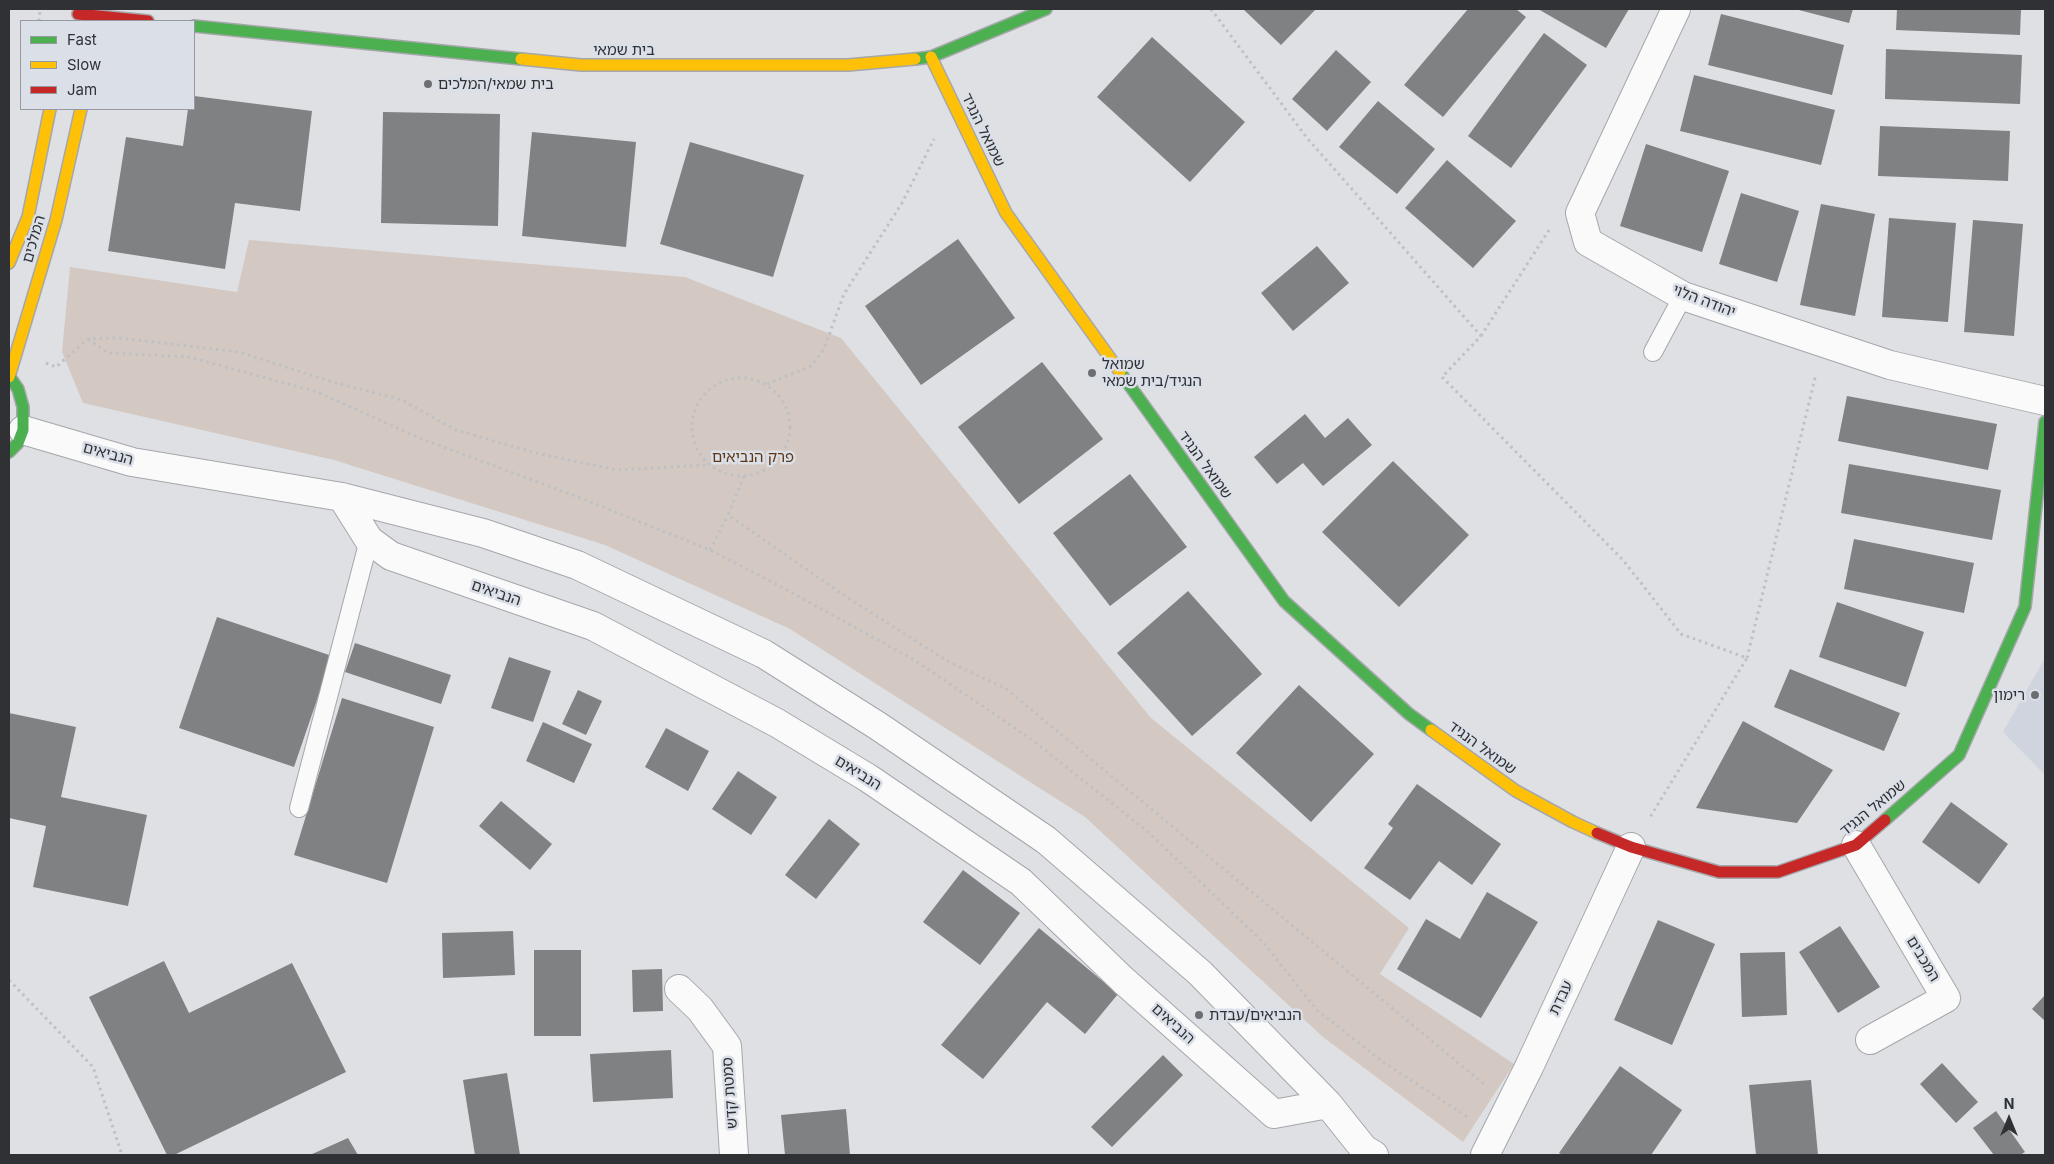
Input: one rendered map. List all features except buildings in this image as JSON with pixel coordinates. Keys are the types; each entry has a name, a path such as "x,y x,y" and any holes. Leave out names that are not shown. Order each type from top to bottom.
{"street":[{"name":"בית שמאי","path":"195,26 581,65 848,65 931,57 1046,9"},
{"path":"1580,213 1676,9"},
{"path":"77,16 134,20"},
{"name":"שמואל הנגיד","path":"931,57 1006,213 1284,601 1409,714 1516,791 1573,822 1631,847 1719,872 1778,872 1856,845 1959,755 2025,607 2041,500 2045,422"},
{"name":"המלכים","path":"9,263 28,217 50,110"},
{"name":"המלכים","path":"9,376 56,220 81,110"},
{"name":"יהודה הלוי","path":"1580,213 1588,242 1683,296 1890,365 2045,401"},
{"path":"9,376 18,389 23,407 16,441"},
{"name":"הנביאים","path":"16,441 342,497 483,533 577,565 764,654 878,726 1046,840 1200,973 1328,1104 1368,1153"},
{"name":"הנביאים","path":"342,497 369,540 391,556 594,626 777,723 868,778 1021,882 1124,981 1274,1114 1328,1104"},
{"name":"המכבים","path":"1856,845 1946,998 1870,1040"},
{"name":"עבדת","path":"1488,1153 1631,847"},
{"name":"סמטת קדש","path":"678,989 700,1009 727,1046 734,1155"}],"lane":[{"path":"1653,352 1683,296"},
{"path":"299,808 369,540"}],"path":[{"path":"1211,9 1307,138 1481,336"},
{"path":"768,384 811,366 824,349 844,294 902,203 952,101"},
{"path":"1580,213 1557,218 1481,336 1442,377 1623,560 1681,634 1747,658"},
{"path":"16,350 56,367 88,339 119,338 239,352 329,381 402,400 456,430 536,453 617,470 708,465"},
{"path":"1631,847 1747,658 1824,343"},
{"path":"747,377 768,384 783,398 791,418 790,439 781,458 765,471 744,476 722,472 708,465 695,448 691,426 695,406 708,390 726,379 747,377"},
{"path":"710,550 728,516 744,476"},
{"path":"728,516 839,592 941,657 1005,688 1510,1106"},
{"path":"9,980 93,1067 122,1155"}],"shaded area":[{"name":"רימון","path":"2045,658 2045,775 2003,732"}],"green space":[{"name":"פרק הנביאים","path":"249,240 685,277 841,338 1151,718 1409,928 1380,974 1514,1064 1463,1142 1323,1037 1085,817 790,629 605,545 334,460 83,403 62,352 70,267 237,292"}],"traffic: fast":[{"path":"915,59 931,57 1046,9"},
{"path":"195,26 521,59"},
{"path":"1120,372 1284,601 1409,714 1431,730"},
{"path":"9,376 18,389 23,407 23,430 18,443 9,452"},
{"path":"1885,820 1959,755 2025,607 2045,422"}],"traffic: slow":[{"path":"931,57 1006,213 1120,372"},
{"path":"521,59 581,65 848,65 915,59"},
{"path":"9,263 28,217 50,110"},
{"path":"9,377 56,220 81,110"},
{"path":"1431,730 1516,791 1597,833"}],"traffic: jam":[{"path":"78,14 138,20"},
{"path":"1597,833 1631,847 1719,872 1778,872 1856,845 1885,820"}],"place":[{"name":"בית שמאי/המלכים","path":"428,84"},
{"name":"שמואל הנגיד/בית שמאי","path":"1092,373"},
{"name":"רימון","path":"2035,695"},
{"name":"הנביאים/עבדת","path":"1199,1015"}]}
